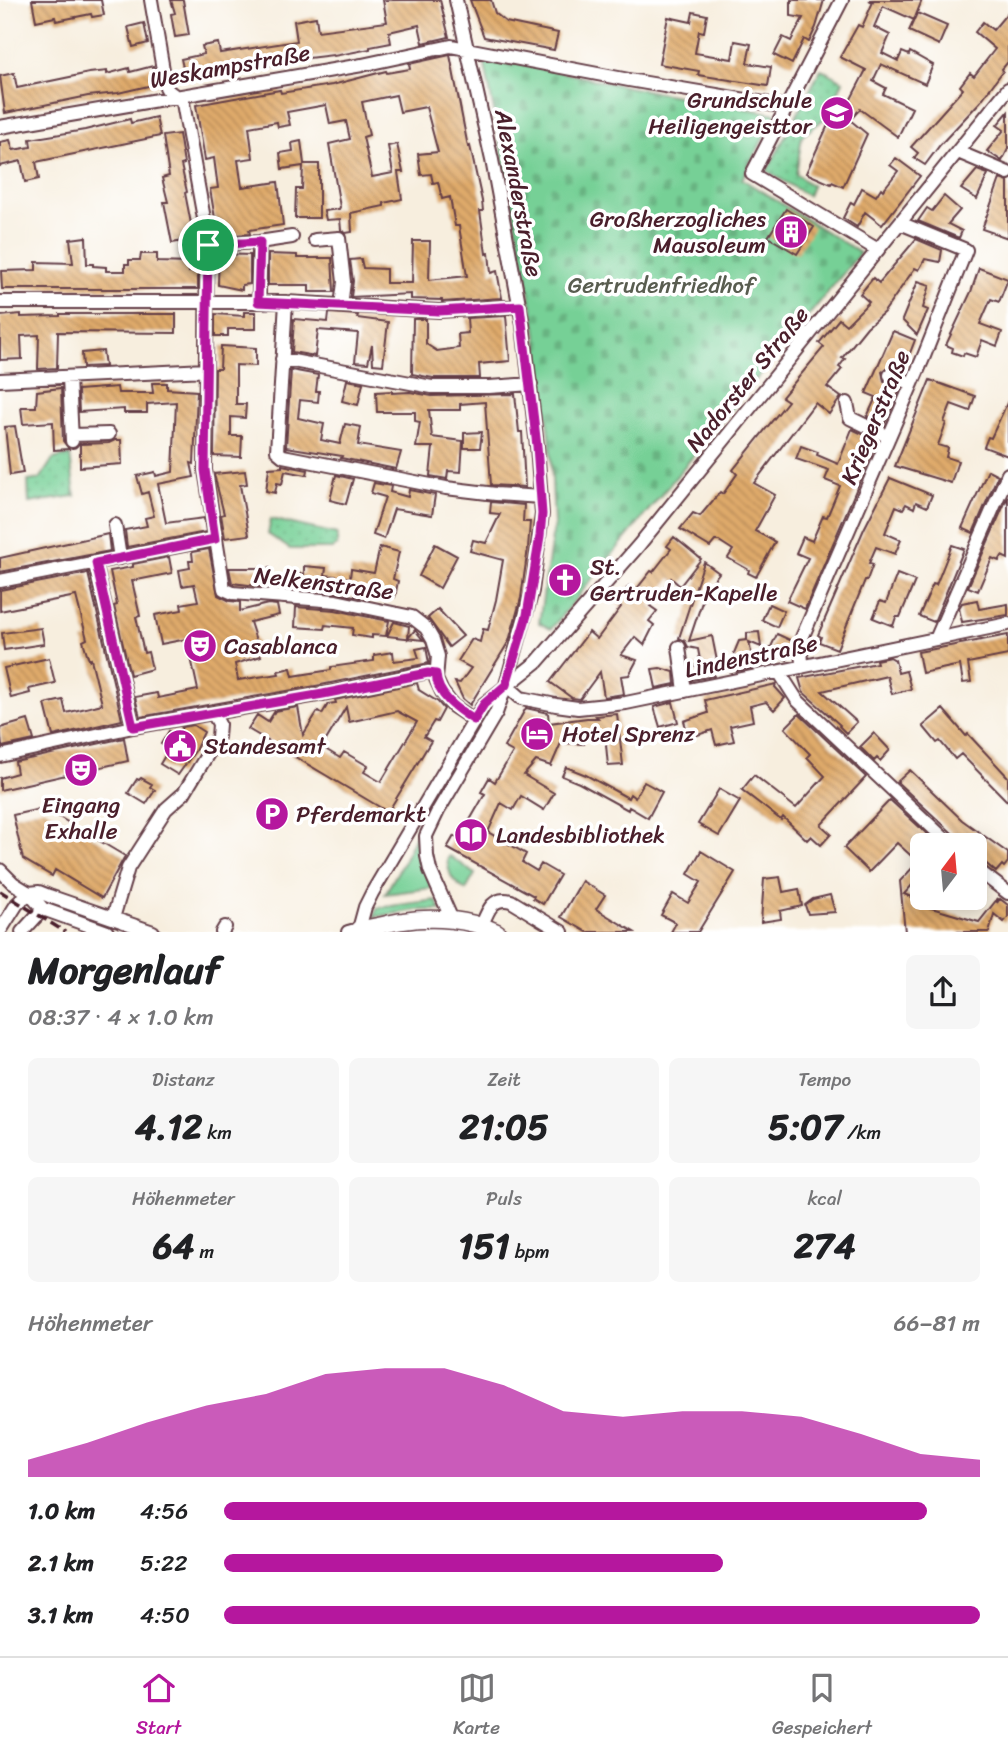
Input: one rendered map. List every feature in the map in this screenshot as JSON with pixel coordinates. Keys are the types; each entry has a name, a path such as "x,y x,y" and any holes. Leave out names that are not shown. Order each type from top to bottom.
{"main road":[{"path":"355,931 412,920 454,926 482,925 497,932"}],"street":[{"name":"Nelkenstraße","path":"151,0 166,87 169,93 177,96 183,103 208,245 205,470 226,591 336,601 412,617 426,628 433,640 438,656 437,682 445,697 474,720"},
{"name":"Alexanderstraße","path":"454,926 430,870 426,836 496,713 532,591 540,536 535,497 531,384 520,306 492,160 456,0"},
{"path":"842,0 752,174 878,250"},
{"name":"Weskampstraße","path":"0,127 362,65 451,46 787,107"},
{"name":"Nadorster Straße","path":"355,931 372,893 484,704 537,662 639,545 1008,89"},
{"path":"958,152 1008,173"},
{"name":"Kriegerstraße","path":"802,667 801,640 890,437 966,250 900,223"},
{"path":"208,245 292,237"},
{"path":"315,240 339,238 344,282 341,306"},
{"path":"258,302 260,242"},
{"path":"0,302 286,302 460,311 520,306"},
{"path":"286,302 276,443 277,451 283,456 398,480 535,497"},
{"path":"282,359 432,387 531,384"},
{"path":"0,380 206,370"},
{"path":"890,375 912,384"},
{"path":"69,377 72,438 109,434"},
{"path":"847,403 850,418 890,437"},
{"path":"937,637 1008,474"},
{"path":"115,525 120,558"},
{"path":"0,582 215,539"},
{"path":"96,563 133,727"},
{"name":"Lindenstraße","path":"506,685 521,698 578,708 626,703 1008,624"},
{"path":"679,647 685,691"},
{"path":"779,672 797,699 938,833"},
{"path":"0,756 133,727 428,673 436,674"},
{"path":"113,918 128,868 166,809 184,793 218,737 219,724 213,713"},
{"path":"0,870 13,883 29,893 43,909 107,932"},
{"path":"987,877 1008,893"},
{"path":"2,924 29,893 39,892 153,932"},
{"path":"482,925 495,901 502,898 547,920 562,932"},
{"path":"22,932 43,909"},
{"path":"533,932 547,920"}],"green space":[{"name":"Gertrudenfriedhof","path":"483,55 628,87 776,114 742,179 860,253 551,629 539,623 554,524 550,437 536,328"},
{"path":"821,69 843,81 829,115 802,136 796,174 812,186 808,196 767,171"},
{"path":"70,455 75,496 29,503 28,481 40,479 53,459"},
{"path":"271,519 337,534 337,545 332,549 290,549 268,534"},
{"path":"491,707 422,826 418,851 432,888 385,894 405,859 420,823"},
{"path":"450,856 475,874 466,890 454,881 450,874 447,859"},
{"path":"436,900 441,910 417,910 374,917 377,908"}],"building":[{"path":"32,0 101,0 104,15 92,17 91,14 56,21 55,17 36,21"},
{"path":"171,0 183,0 189,35 175,37 171,14 175,13"},
{"path":"383,0 440,0 449,37 423,43 419,25 389,32 391,43 370,49 186,80 181,59 204,54 202,46 218,43 220,53 297,41 294,21 316,17 318,31 387,22"},
{"path":"470,0 491,0 495,13 506,22 558,33 554,50 484,37"},
{"path":"791,0 824,0 809,42 804,39 792,64 774,55 783,37 791,41 803,18 791,16"},
{"path":"869,0 922,0 914,20 883,6 874,27 890,35 882,53 898,61 902,52 909,55 910,52 933,65 925,84 881,64 873,81 886,88 883,94 912,108 898,137 860,109 850,120 867,134 843,187 806,173 828,125 836,128 866,70 840,57 858,25 862,27 873,2"},
{"path":"693,12 707,15 704,32 699,31 695,53 732,59 735,41 751,44 747,63 771,67 768,86 698,75 699,71 659,64 668,17 691,22"},
{"path":"1008,12 1008,62 980,102 925,165 914,158 918,153 911,147 963,89 960,86 970,73 974,76 995,49 975,32 983,22 993,30"},
{"path":"917,13 947,26 939,45 909,31"},
{"path":"144,23 148,43 133,47 128,27"},
{"path":"450,55 468,147 470,146 482,201 483,211 480,211 486,254 489,253 491,273 497,271 502,298 442,302 411,299 411,294 351,297 353,281 350,260 361,259 363,268 386,269 386,283 412,283 413,241 430,241 429,280 467,276 459,226 455,226 450,197 442,199 438,182 433,183 431,174 421,175 418,154 438,152 426,107 400,112 396,95 362,102 369,135 363,137 372,177 393,173 388,146 397,144 403,172 398,172 402,199 351,213 352,232 341,230 340,219 326,220 324,211 340,207 329,144 350,139 346,121 330,124 326,105 287,112 290,125 278,127 277,122 249,127 253,158 238,160 242,187 278,182 283,225 249,230 250,234 218,236 210,189 218,188 214,158 205,160 196,105 280,90 281,93 332,85 386,71 410,69 409,64"},
{"path":"153,66 157,84 5,113 0,76 14,73 17,88 89,73 107,71 107,74 129,68 130,72"},
{"path":"1008,112 1008,149 1002,161 987,151 1004,130 997,125"},
{"path":"156,117 160,136 36,162 39,179 25,182 21,161 0,166 0,142 10,140 13,150 31,147 30,139 130,119 131,123"},
{"path":"179,134 185,193 194,239 172,243 164,202 168,202 162,178 169,176 163,136"},
{"path":"301,141 304,164 319,164 319,218 295,218 296,189 302,189 303,166 282,169 280,153 293,151 292,143"},
{"path":"896,158 920,176 882,225 865,212 857,227 843,218 862,188 876,196 881,188 883,190 898,171 890,165"},
{"path":"977,170 988,174 977,199 961,189"},
{"path":"1000,179 1008,182 1008,238 982,229"},
{"path":"944,196 960,210 948,224 962,231 959,238 918,221 927,208 932,211"},
{"name":"Großherzogliches Mausoleum","path":"786,209 814,227 797,254 768,237"},
{"path":"86,237 87,264 106,267 106,271 125,271 125,264 129,264 129,260 140,260 141,254 157,254 157,262 189,263 189,272 198,272 198,289 2,289 1,271 36,270 36,262 73,263 70,239"},
{"path":"916,239 942,250 940,262 925,259 919,270 915,268 884,312 867,327 842,358 845,359 839,367 842,369 827,387 841,397 829,414 815,403 754,483 775,495 755,531 775,542 756,577 728,558 733,550 719,541 715,541 710,547 680,529 693,513 700,516 720,492 723,494 737,474 733,470 788,401 782,397 824,347 819,343 839,319 846,325 869,302 860,294 873,278 879,283"},
{"path":"219,254 250,255 250,284 242,285 242,290 218,285"},
{"path":"268,254 297,255 297,258 332,258 334,292 309,292 309,285 268,285"},
{"path":"979,268 1008,279 999,302 991,299 980,324 1002,332 997,346 982,340 976,357 964,353 963,356 952,352 953,348 946,345 971,292"},
{"path":"918,281 930,285 923,308 928,310 917,335 902,320"},
{"path":"244,312 256,312 256,329 228,329 228,336 215,336 215,314 244,316"},
{"path":"329,313 358,315 357,318 388,322 383,365 373,364 372,345 368,363 355,362 358,333 318,330 315,356 292,352 294,319 328,322"},
{"path":"21,314 21,317 60,314 176,314 176,333 58,332 57,368 38,369 39,335 21,336 22,359 0,360 0,316"},
{"path":"506,316 510,361 479,364 480,378 433,378 412,374 413,319 426,319 426,344 437,351 459,348 458,334 468,333 467,318"},
{"path":"893,331 915,340 903,371 890,366 882,372 884,381 900,389 884,425 867,417 876,397 866,393"},
{"path":"221,346 256,348 256,366 236,365 236,404 246,404 245,418 231,417 231,436 242,436 241,457 214,456 215,369 220,369"},
{"path":"103,351 105,366 83,367 82,353"},
{"path":"291,370 318,375 318,402 300,400 298,418 324,424 321,440 340,444 345,424 361,427 358,445 401,452 396,469 341,458 342,456 286,447"},
{"path":"347,380 363,383 358,405 342,401"},
{"path":"930,380 975,396 970,411 951,404 944,422 946,423 938,445 948,448 946,457 958,461 951,483 895,466"},
{"path":"152,383 167,383 167,389 197,391 194,464 191,463 194,477 158,484 166,523 204,518 206,532 127,547 125,530 147,526 145,518 154,516 148,492 142,494 137,476 173,472 176,402 147,404 147,413 124,413 124,409 79,412 78,390 117,387 118,393 153,393"},
{"path":"61,388 63,441 69,449 54,450 53,422 23,424 21,407 36,407 37,391"},
{"path":"392,391 432,396 515,394 519,432 522,432 525,487 491,485 485,402 460,404 460,410 429,410 432,437 463,441 461,472 448,471 447,479 430,476 433,447 416,447 420,422 415,421 415,412 377,412 376,392"},
{"path":"1008,401 1008,456 984,447"},
{"path":"15,426 23,473 10,475 5,427"},
{"path":"852,429 877,441 805,609 787,601 808,558 796,553 803,537 812,541 823,516 827,517 840,486 825,480 829,470 796,459 801,446 838,464"},
{"path":"482,432 480,448 464,448 464,433"},
{"path":"121,440 122,464 80,467 80,444 109,443"},
{"path":"282,465 308,470 307,475 285,471 282,484 277,483 275,493 266,491 269,468"},
{"path":"988,470 998,475 973,533 962,528"},
{"path":"245,471 247,484 240,485 249,535 225,538 221,515 224,514 214,474"},
{"path":"336,475 353,479 346,504 330,500"},
{"path":"890,478 932,495 927,507 916,502 914,508 906,504 903,509 896,506 885,533 901,540 895,554 876,547 869,563 873,564 867,580 837,649 819,642 821,637 818,635 864,529"},
{"path":"374,483 391,486 390,492 408,497 409,490 435,495 432,515 394,509 384,539 373,535 385,497 371,493"},
{"path":"1008,496 1008,559 1002,556 999,561 992,558 978,591 968,587"},
{"path":"491,502 524,505 523,522 530,522 528,548 521,598 509,641 470,705 463,699 455,682 460,683 471,668 458,661 472,639 480,642 483,629 488,630 503,560 470,551 473,540 486,543 500,514 490,513"},
{"path":"108,534 110,551 0,572 0,558"},
{"path":"674,537 701,559 680,586 671,578 650,606 657,611 649,621 654,625 644,645 635,637 621,655 637,660 629,675 621,676 624,694 604,697 600,672 580,699 572,698 550,682 589,632 597,639 621,607 616,603 629,586 635,591 651,571 653,572 671,549 667,546"},
{"path":"435,544 457,556 440,588 419,576"},
{"path":"952,545 964,549 934,622 919,616 933,584 936,585"},
{"path":"380,547 399,552 393,579 398,581 395,597 362,589 361,597 324,591 328,590 327,586 298,587 299,573 304,574 304,566 326,568 325,575 350,578 351,569 374,573"},
{"path":"209,549 218,595 240,602 240,611 268,604 277,605 279,615 250,622 261,656 235,664 238,680 279,674 278,671 291,668 293,676 331,670 331,667 374,661 374,655 393,652 394,661 419,658 416,649 426,647 429,663 140,717 135,697 157,693 158,698 198,690 187,639 161,644 155,615 182,610 181,604 198,601 194,584 182,586 179,570 190,568 189,561 193,561 192,552"},
{"path":"169,557 172,573 132,581 140,616 136,617 144,653 148,652 152,669 130,675 114,606 117,605 110,571"},
{"path":"704,562 719,573 706,590 689,641 712,636 717,661 712,662 714,676 692,680 690,666 701,665 698,649 688,647 685,641 679,638"},
{"path":"229,568 270,568 267,587 232,583"},
{"name":"St. Gertruden-Kapelle","path":"562,570 577,575 572,589 557,584"},
{"path":"88,573 122,720 53,736 45,704 63,700 66,713 102,704 91,659 89,660 83,641 87,639 76,596 0,611 0,590"},
{"path":"897,574 915,581 900,617 896,617 893,626 873,618 880,601 886,603"},
{"path":"977,600 979,609 1008,604 1008,615 962,622 959,608 962,603"},
{"path":"769,604 784,611 777,627 762,620"},
{"path":"296,607 335,610 389,621 386,636 372,635 372,638 352,635 353,628 325,625 324,629 295,627"},
{"path":"438,609 463,636 449,647 428,618"},
{"path":"394,622 409,626 408,638 415,630 423,640 387,636"},
{"path":"41,628 44,644 4,650 2,633"},
{"path":"759,632 761,647 749,642 754,668 737,671 734,653 739,641 747,640 747,633"},
{"path":"777,634 792,641 793,649 787,660 769,651"},
{"path":"1008,635 1008,655 968,663 971,682 963,683 960,665 922,673 918,652"},
{"path":"890,657 895,660 898,673 906,671 911,689 892,694 887,676 822,691 857,722 846,733 803,692 799,678 877,663 876,660"},
{"path":"49,658 55,683 29,689 30,693 11,698 4,668"},
{"path":"652,669 674,672 675,684 656,688"},
{"path":"417,683 419,690 444,709 424,737 431,741 388,812 248,729 257,715 268,722 275,711 298,707 303,735 318,711 322,714 328,704 336,703 335,700","holes":["346,707 349,722 397,711 417,722 381,782 364,772 368,766 344,752 340,758 322,747"]},
{"path":"776,684 775,687 785,698 774,710 766,702 750,706 753,721 730,726 734,741 716,745 712,730 689,738 684,721 708,713 705,700"},
{"path":"673,702 678,722 660,727 654,707"},
{"path":"526,708 548,713 549,723 617,714 623,765 608,766 605,734 584,737 584,744 561,743 551,766 536,761 524,775 554,793 544,810 521,796 513,810 501,803 488,832 526,854 522,862 537,871 541,864 560,875 543,904 533,898 534,896 447,848 454,836 459,839 485,794 481,792 489,778 495,782 513,752 504,747"},
{"path":"943,709 1008,777 1008,802 961,754 955,759 923,726"},
{"path":"799,714 866,777 821,825 831,834 821,845 811,836 807,840 783,817 781,820 742,790 754,775 796,808 825,776 807,757 810,754 785,728"},
{"path":"28,720 34,740 2,747 0,728"},
{"name":"Standesamt","path":"193,725 204,732 195,751 178,775 160,764 169,749 161,744 169,731 177,736 182,727"},
{"path":"874,733 890,750 880,761 877,758 874,761 860,747"},
{"path":"124,738 128,761 0,790 0,778 17,773 15,762"},
{"path":"566,767 628,798 630,794 635,798 644,782 662,792 648,818 562,776"},
{"path":"910,770 962,820 980,833 952,833 897,782"},
{"path":"141,778 152,784 150,787 155,790 146,804 128,793 137,779"},
{"path":"719,789 740,801 719,836 698,824"},
{"path":"890,800 926,833 910,833 910,855 897,843 869,872 844,848"},
{"path":"44,808 125,856 102,898 55,870 52,876 23,859 13,815"},
{"path":"987,838 1008,853 1008,862 996,872 987,864"},
{"path":"701,851 735,872 698,932 671,932 676,923 661,915 673,894 688,903 701,882 688,874"},
{"path":"910,870 910,887 904,894 910,896 910,910 938,910 979,922 998,898 997,903 1000,899 1008,905 1008,917 1004,922 994,914 989,932 905,932 900,881"},
{"path":"780,877 783,892 799,889 802,906 780,911 781,919 761,922 764,879"},
{"path":"582,881 605,895 596,909 634,932 587,932 561,917"},
{"path":"830,895 835,912 808,914 805,905 813,899"}],"railway":[{"path":"0,891 65,932"}],"place":[{"name":"Grundschule Heiligengeisttor","path":"837,113"},
{"name":"Großherzogliches Mausoleum","path":"791,232"},
{"name":"St. Gertruden-Kapelle","path":"565,580"},
{"name":"Casablanca","path":"200,646"},
{"name":"Hotel Sprenz","path":"537,734"},
{"name":"Standesamt","path":"180,746"},
{"name":"Eingang Exhalle","path":"81,770"},
{"name":"Pferdemarkt","path":"272,814"},
{"name":"Landesbibliothek","path":"471,835"}],"route":[{"path":"260,242 258,302 439,311 520,306 537,446 542,514 540,536 527,615 506,685 484,704 474,720 453,706 439,687 436,674 428,673 133,727 96,563 215,539 205,470 208,245 260,242"}]}
